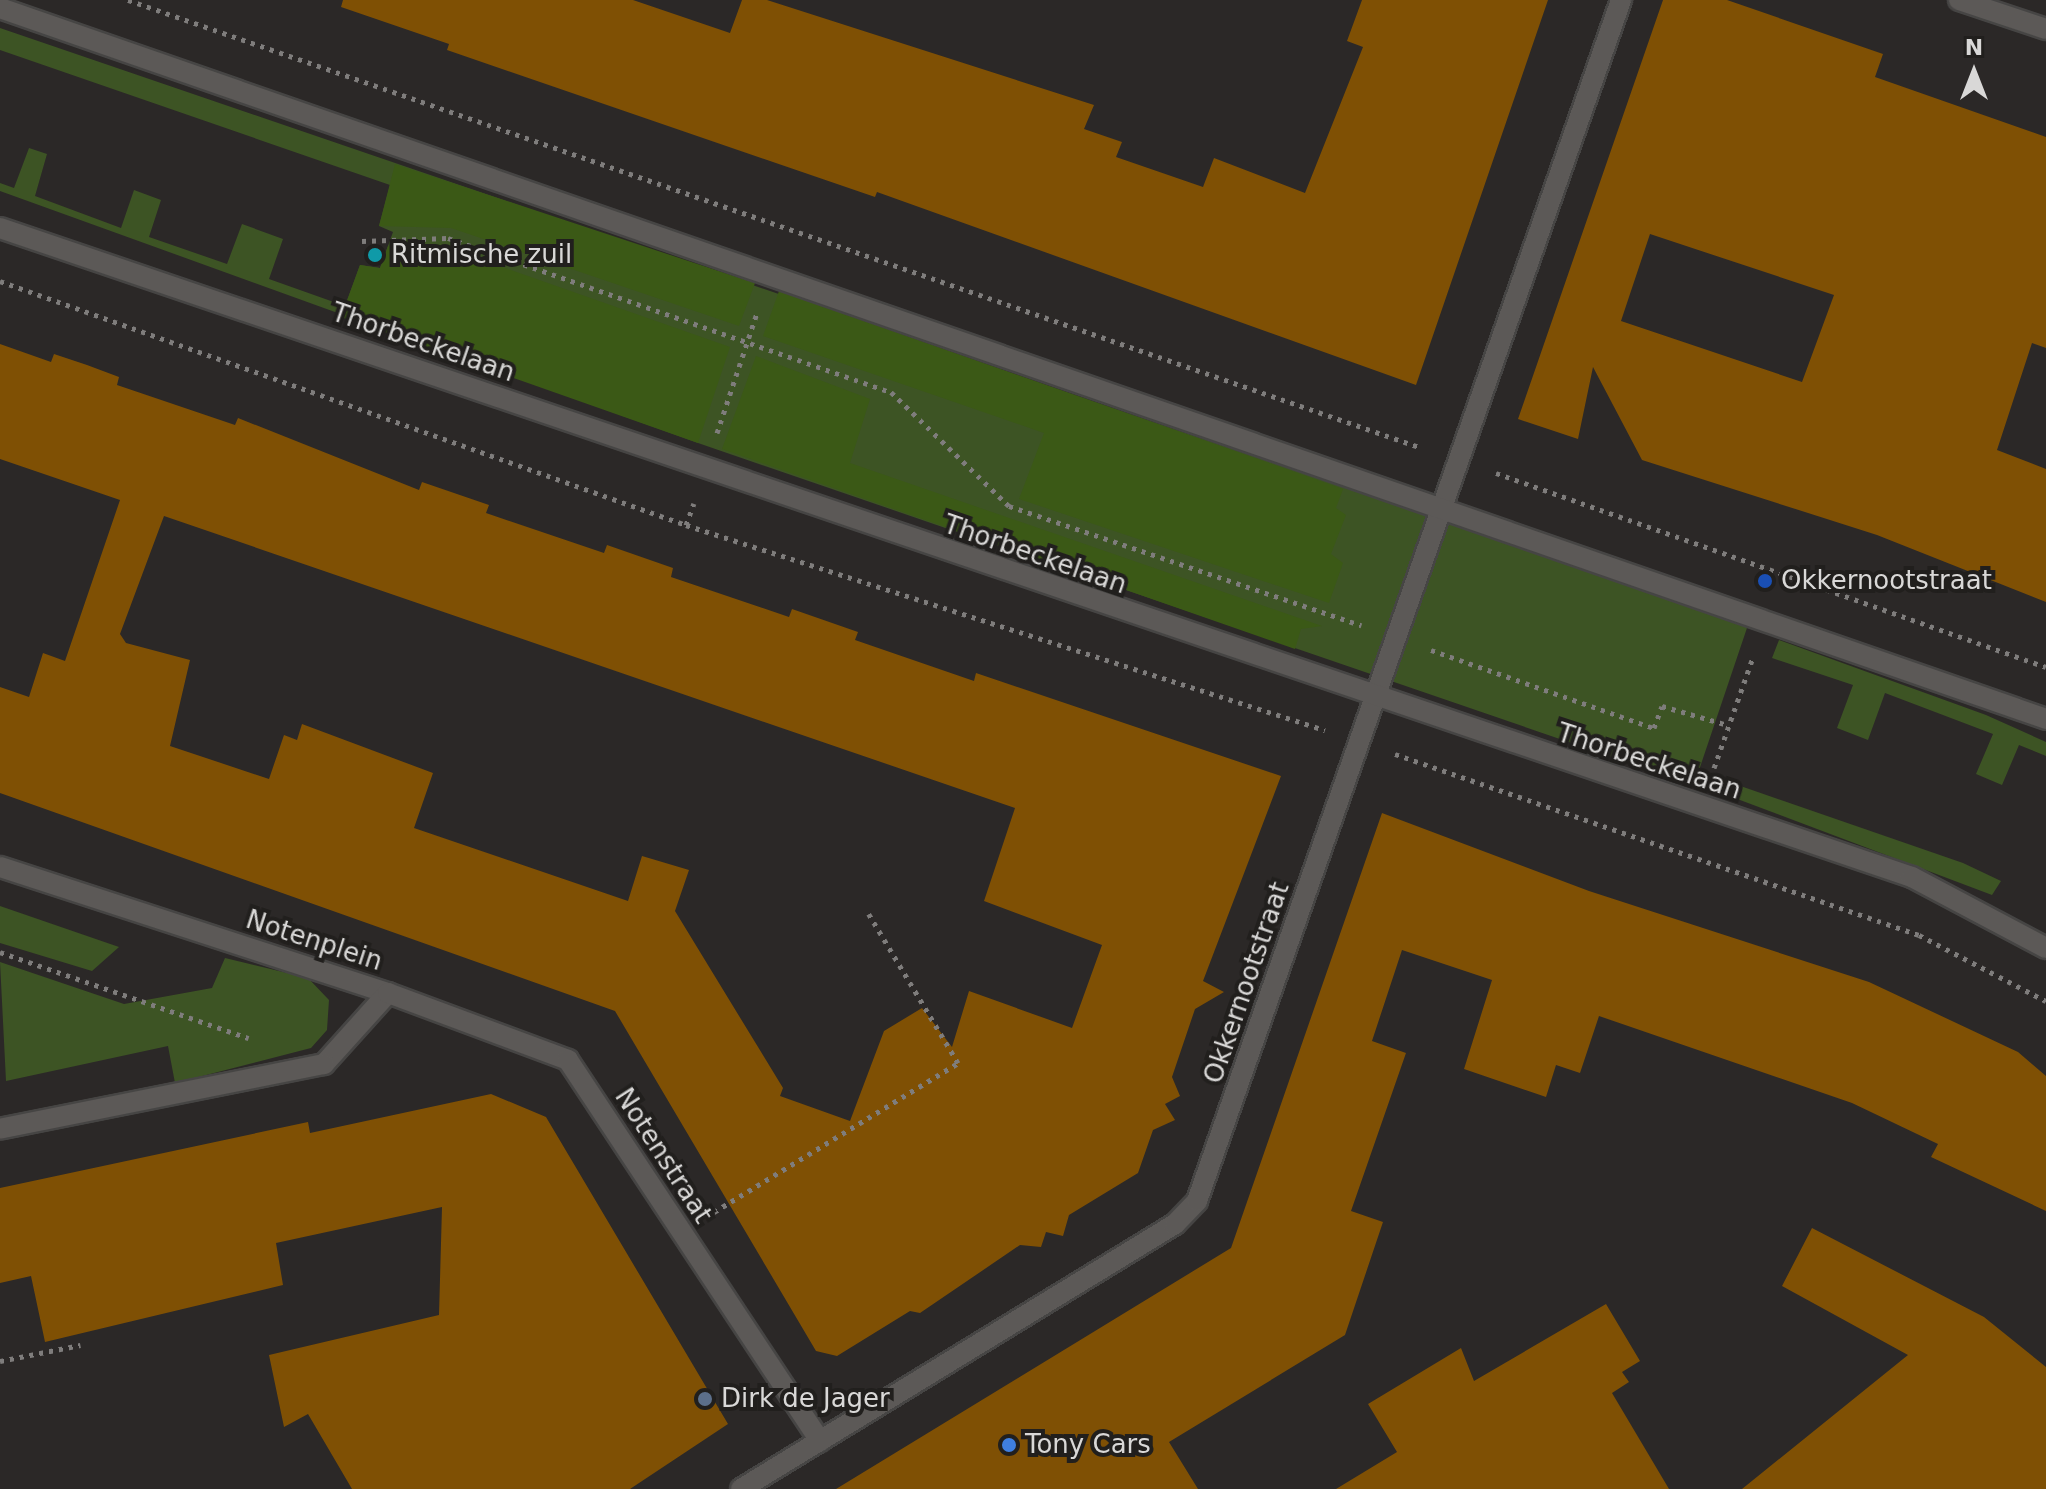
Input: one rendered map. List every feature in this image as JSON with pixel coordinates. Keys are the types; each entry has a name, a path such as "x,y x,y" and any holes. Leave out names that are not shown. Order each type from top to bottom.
{"street":[{"name":"Okkernootstraat","path":"741,1489 1175,1224 1197,1201 1621,0"},
{"path":"1959,0 2046,29"},
{"path":"0,8 1442,509 1767,618 2046,719"},
{"name":"Thorbeckelaan","path":"0,228 1375,698 1912,877 2046,948"},
{"name":"Notenplein","path":"0,867 388,993 324,1064"},
{"name":"Notenstraat","path":"388,993 568,1060 820,1441"},
{"path":"0,1129 324,1064"}],"path":[{"path":"128,0 1459,460 2046,667"},
{"path":"686,525 786,229"},
{"path":"362,241 448,238 748,341 891,392 1009,506 1397,637 1654,728 1662,706 1728,725"},
{"path":"0,281 686,525 1360,742 1919,935 2046,1001"},
{"path":"1701,807 1767,618"},
{"path":"681,1232 958,1063 869,914"},
{"path":"0,952 324,1064"},
{"path":"0,1361 80,1345"}],"green space":[{"path":"0,28 1748,625 1694,785 698,443 0,191 0,183 14,188 29,148 47,154 35,196 121,228 134,190 161,200 149,237 227,264 242,224 283,239 269,279 345,306 360,265 380,268 393,232 379,226 390,185 0,50"},
{"path":"395,164 755,283 739,326 451,228 379,226"},
{"path":"437,244 730,347 698,443 341,317 360,265 380,268 388,246"},
{"path":"779,291 1343,489 1336,508 1346,515 1331,554 1343,563 1329,603 1019,499 1044,433 763,336"},
{"path":"756,356 870,399 850,463 1322,626 1301,629 1295,649 722,449"},
{"path":"1779,640 1986,715 2046,742 2046,756 2019,745 2002,785 1976,774 1993,734 1885,693 1868,740 1837,728 1853,685 1772,658"},
{"path":"1729,782 1963,863 2001,881 1992,895 1724,794"},
{"path":"0,906 119,947 92,971 0,943"},
{"path":"225,958 308,978 329,1000 327,1030 311,1048 175,1083 168,1046 6,1081 0,962 124,1004 212,988"}],"building":[{"path":"343,0 633,0 730,33 742,0 767,0 1094,105 1084,129 1122,142 1116,157 1203,187 1214,158 1305,193 1363,47 1347,41 1362,0 1548,0 1416,385 877,192 875,197 447,50 449,44 341,7"},
{"path":"1663,0 1727,0 1883,54 1875,77 2046,137 2046,348 2032,343 1997,450 2046,469 2046,602 1877,535 1642,460 1593,367 1578,439 1518,419","holes":["1650,234 1834,295 1802,382 1621,321"]},
{"path":"0,344 51,362 54,354 87,365 119,377 117,385 235,425 238,418 419,490 422,482 489,505 486,513 604,553 607,545 673,568 671,577 789,617 792,609 858,632 855,640 974,681 976,673 1281,776 1203,981 1224,992 1195,1009 1172,1077 1180,1096 1165,1104 1175,1120 1153,1130 1138,1173 1069,1215 1063,1236 1046,1232 1041,1247 1020,1245 920,1313 910,1311 837,1356 816,1351 615,1011 0,793 0,687 29,697 43,653 65,661 120,500 0,459","holes":["164,516 1015,808 984,901 1102,945 1072,1028 969,991 952,1047 922,1008 884,1031 850,1121 780,1096 783,1088 675,911 689,870 642,856 628,901 414,828 433,773 302,724 297,740 284,735 269,779 170,746 190,660 126,643 120,634"]},
{"path":"1382,813 1589,891 1869,982 2018,1052 2046,1076 2046,1211 1931,1157 1938,1144 1852,1103 1599,1016 1580,1073 1556,1065 1546,1097 1464,1069 1492,980 1402,950 1372,1041 1406,1053 1351,1211 1383,1222 1345,1335 1169,1442 1198,1489 836,1489 1231,1248"},
{"path":"491,1094 546,1117 728,1424 630,1489 352,1489 308,1414 284,1427 269,1355 439,1315 442,1207 276,1243 283,1285 45,1342 31,1276 0,1283 0,1188 308,1122 310,1133"},
{"path":"1812,1228 1984,1317 2046,1367 2046,1489 1742,1489 1908,1355 1782,1286"},
{"path":"1606,1304 1640,1361 1622,1372 1629,1382 1612,1393 1669,1489 1336,1489 1397,1452 1368,1404 1461,1348 1474,1381"}],"place":[{"name":"Ritmische zuil","path":"375,255"},
{"name":"Okkernootstraat","path":"1765,581"},
{"name":"Dirk de Jager","path":"705,1399"},
{"name":"Tony Cars","path":"1009,1445"}]}
